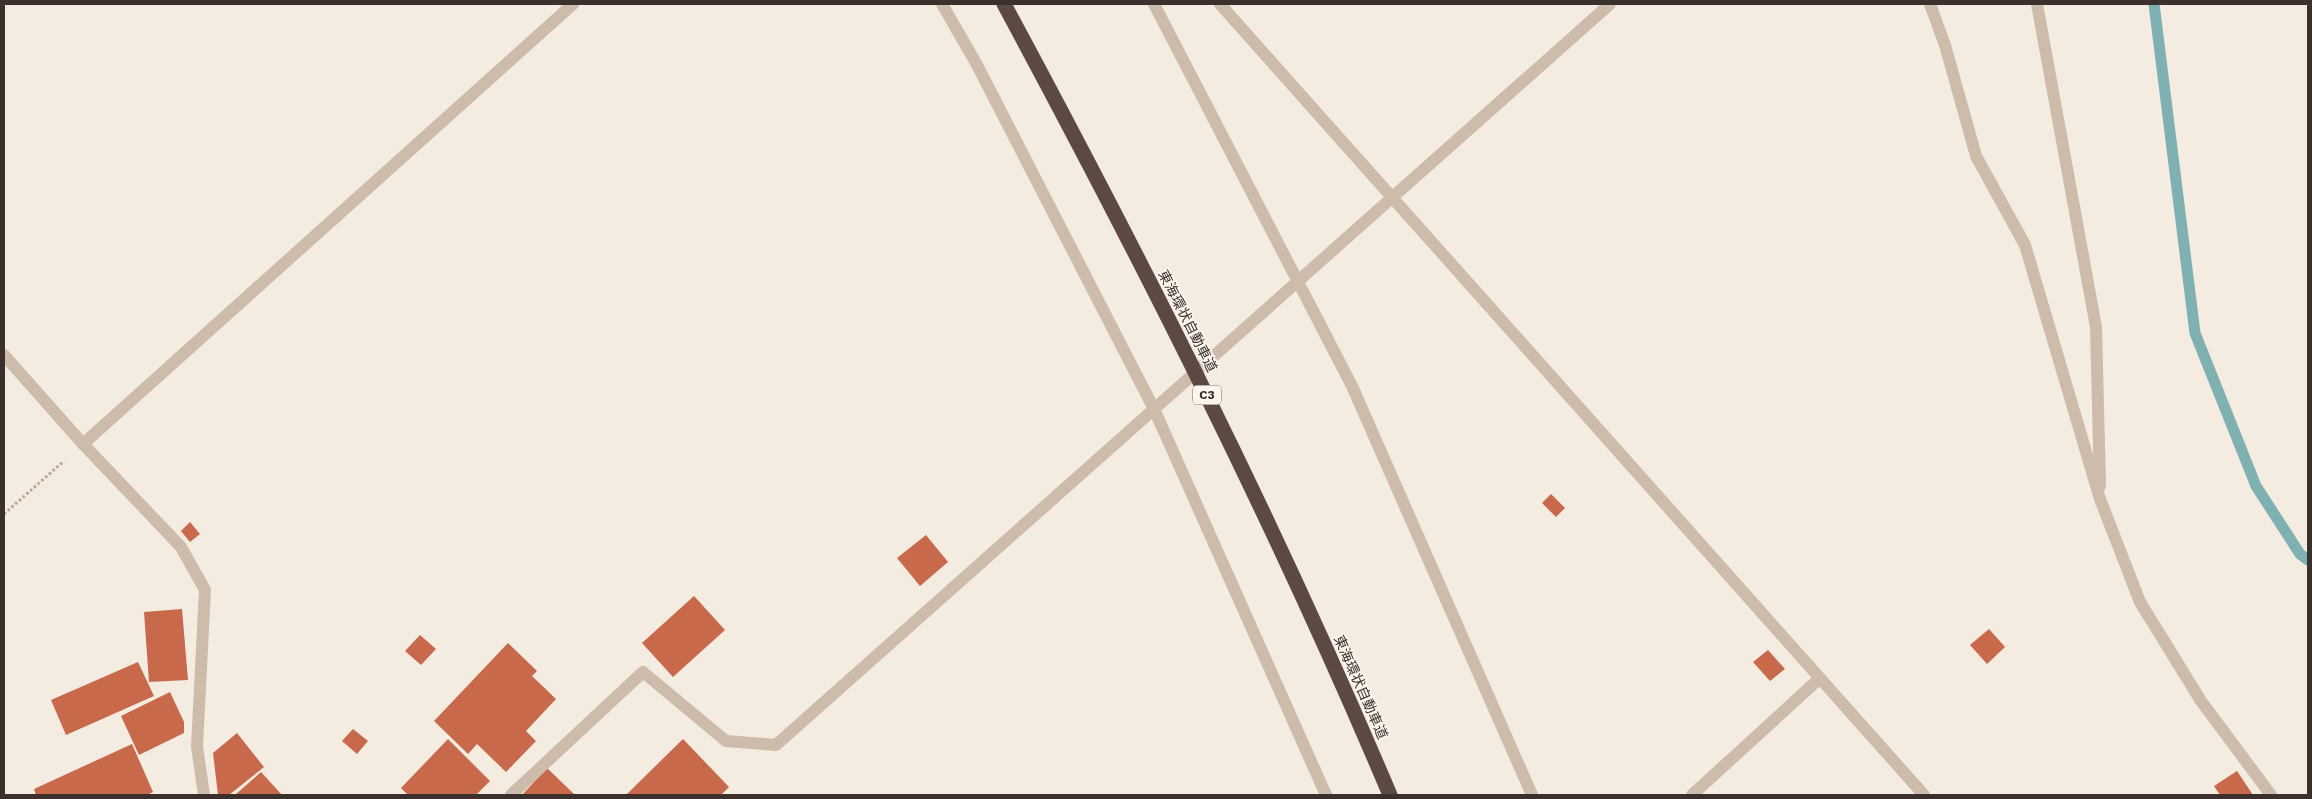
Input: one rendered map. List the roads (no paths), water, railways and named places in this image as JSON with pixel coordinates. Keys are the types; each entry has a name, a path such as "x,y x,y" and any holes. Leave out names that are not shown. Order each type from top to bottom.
{"highway":[{"name":"東海環状自動車道","path":"1004,4 1100,183 1233,448 1355,712 1390,795"}],"street":[{"path":"83,444 573,4"},
{"path":"942,4 976,63 1154,409 1326,795"},
{"path":"1154,4 1299,279 1352,386 1532,795"},
{"path":"1220,4 1924,795"},
{"path":"511,795 643,672 726,741 776,745 1610,4"},
{"path":"1930,4 1976,156 2025,245 2100,499 2140,602 2202,700 2271,795"},
{"path":"2037,4 2096,327 2100,429 2100,499"},
{"path":"4,354 83,444 182,547 205,590 197,746 204,795"},
{"path":"1692,795 1820,678"}],"waterway":[{"path":"2154,4 2195,333 2256,486 2300,554 2308,560"}]}
